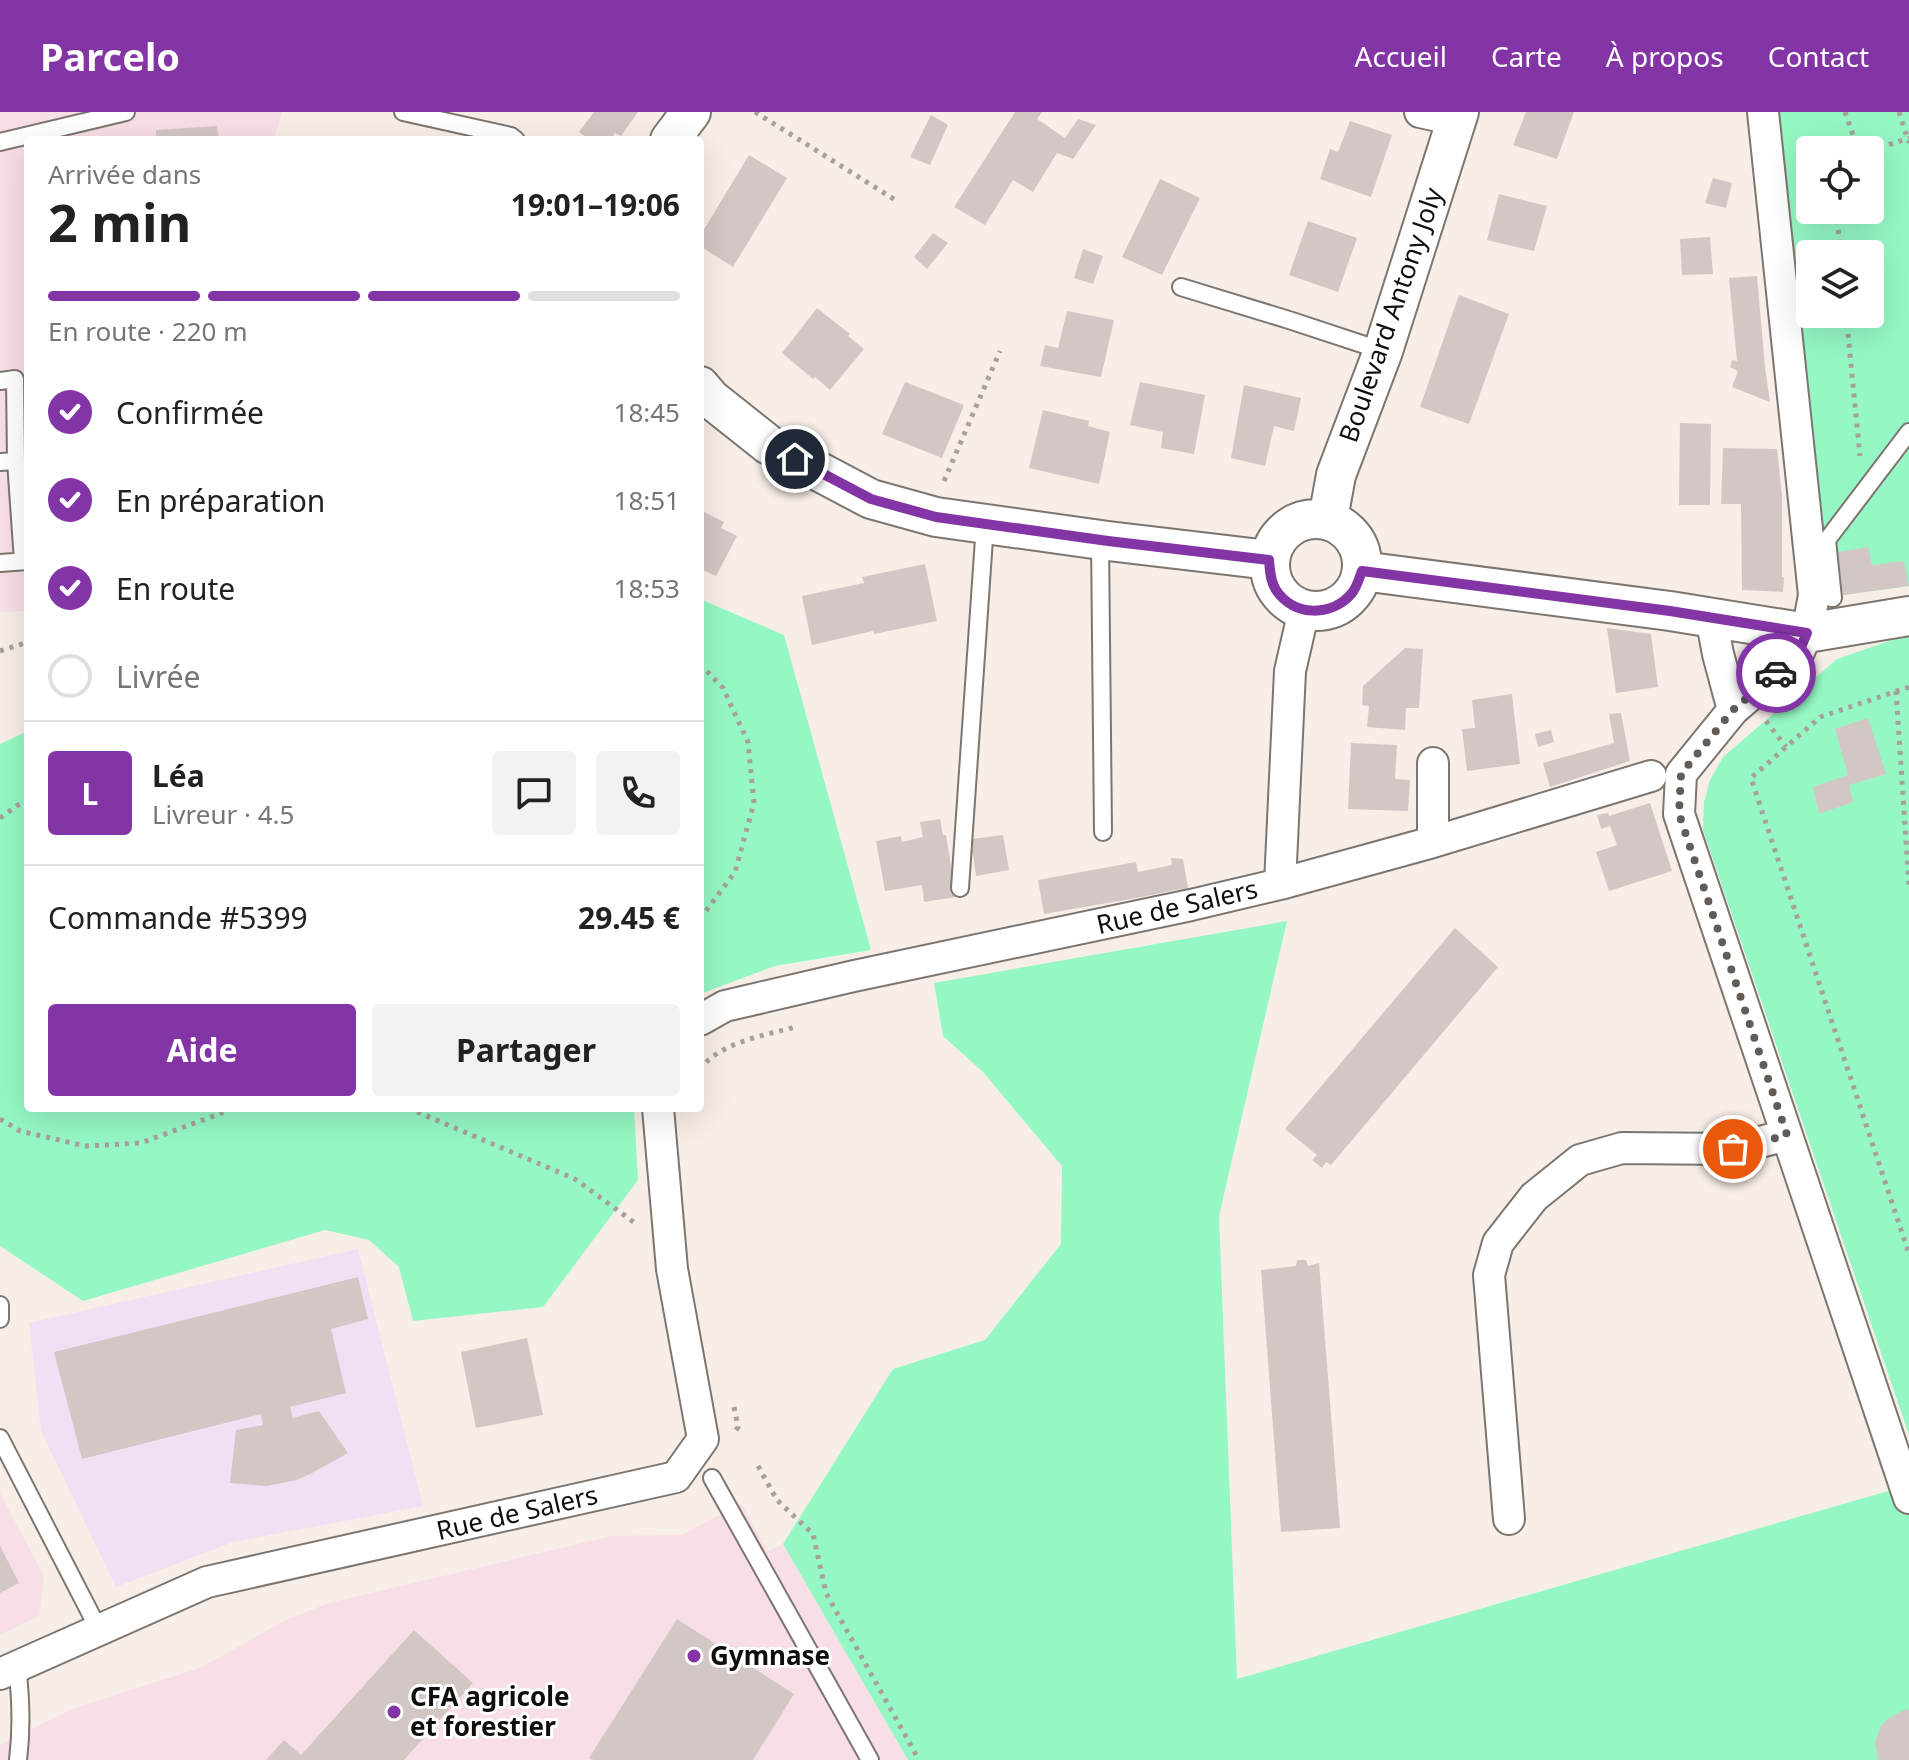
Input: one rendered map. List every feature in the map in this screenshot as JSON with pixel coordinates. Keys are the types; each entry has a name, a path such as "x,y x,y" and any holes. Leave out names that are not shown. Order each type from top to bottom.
{"street":[{"path":"673,136 691,112"},
{"path":"1420,112 1458,116"},
{"path":"1763,112 1814,595 1807,633 1798,654 1733,710 1681,774 1679,814 1909,1498"},
{"name":"Boulevard Antony Joly","path":"1328,519 1336,475 1383,351 1458,116"},
{"path":"704,398 769,445 871,499 929,515 985,524 1269,560"},
{"path":"1308,518 1328,519 1342,525 1356,540 1362,556 1362,571 1354,591 1340,605 1321,611 1304,610 1288,602 1276,590 1270,576 1269,560 1274,543 1290,526 1308,518"},
{"path":"1362,571 1711,617 1807,633 1909,616"},
{"path":"1280,884 1290,671 1304,610"},
{"path":"1711,617 1733,710"},
{"path":"1433,763 1433,842"},
{"name":"Rue de Salers","path":"704,1018 725,1006 854,976 1280,884 1433,842 1651,776"},
{"name":"Rue de Salers","path":"8,1670 207,1582 676,1477 703,1439 671,1250 658,1112"},
{"path":"1509,1519 1489,1275 1498,1243 1534,1197 1580,1160 1622,1148 1733,1149 1787,1135"}],"lane":[{"path":"25,136 126,112"},
{"path":"403,112 511,136"},
{"path":"0,142 24,136"},
{"path":"1181,287 1383,351"},
{"path":"14,380 8,462 24,555"},
{"path":"1814,595 1833,598 1827,540 1909,432"},
{"path":"960,888 985,524"},
{"path":"1100,540 1103,832"},
{"path":"0,563 24,561"},
{"path":"0,1305 0,1319"},
{"path":"0,1438 99,1630"},
{"path":"712,1478 870,1760"},
{"path":"8,1670 21,1703 22,1734 18,1760"}],"path":[{"path":"755,112 897,201"},
{"path":"1845,112 1853,136"},
{"path":"1884,147 1909,140 1899,112"},
{"path":"1847,328 1863,493"},
{"path":"929,515 1000,351"},
{"path":"0,651 24,643"},
{"path":"704,668 723,688 748,742 754,803 735,872 704,914"},
{"path":"1909,687 1820,717 1751,778 1909,1254"},
{"path":"1896,691 1909,885"},
{"path":"1766,720 1786,747"},
{"path":"0,818 24,803"},
{"path":"0,1119 20,1131 85,1146 141,1143 224,1112"},
{"path":"417,1112 575,1179 671,1250"},
{"path":"1898,1222 1909,1218"},
{"path":"758,1466 777,1500 813,1534 826,1593 919,1760"}],"shaded area":[{"path":"0,112 282,112 275,136 24,136 24,611 0,612"},
{"path":"358,1249 423,1506 233,1542 116,1587 41,1431 29,1323"},
{"path":"0,1493 44,1576 39,1616 0,1635"},
{"path":"741,1503 768,1551 783,1544 908,1760 0,1760 0,1745 75,1708 200,1668 286,1620 329,1603 612,1536 682,1535"}],"green space":[{"path":"1777,112 1909,112 1909,586 1843,595 1838,552 1815,526 1797,328 1884,328 1884,240 1796,240 1796,319"},
{"path":"704,601 784,635 871,950 775,966 704,993"},
{"path":"1909,634 1909,1435 1703,830 1704,802 1710,780 1723,757 1837,659"},
{"path":"24,733 24,1112 634,1112 638,1180 543,1307 413,1321 399,1267 369,1240 325,1230 83,1301 0,1246 0,744"},
{"path":"1287,921 1219,1216 1237,1679 1909,1485 1909,1760 908,1760 783,1544 893,1369 985,1340 1061,1244 1062,1166 983,1072 943,1036 934,983"}],"building":[{"path":"594,112 638,112 621,136 615,133 613,136 584,136 579,132"},
{"path":"1015,112 1042,112 1037,119 1065,138 1078,119 1096,125 1073,159 1057,153 1033,192 1013,180 985,225 954,207"},
{"path":"1526,112 1574,112 1557,159 1513,145"},
{"path":"931,115 948,125 930,165 910,157"},
{"path":"1350,121 1392,135 1371,197 1320,179 1330,149 1338,152"},
{"path":"217,126 218,136 156,136 156,130"},
{"path":"749,155 787,178 733,267 704,249 704,229"},
{"path":"1713,178 1732,183 1726,208 1705,203"},
{"path":"1160,179 1200,198 1162,275 1122,257"},
{"path":"1499,194 1547,206 1534,251 1487,240"},
{"path":"1308,221 1357,238 1338,292 1289,275"},
{"path":"933,233 948,243 927,269 914,257"},
{"path":"1710,237 1713,274 1682,275 1680,239"},
{"path":"1083,249 1103,256 1093,284 1074,278"},
{"path":"1757,276 1770,402 1732,387 1738,371 1730,367 1732,360 1737,361 1729,278"},
{"path":"1459,295 1509,314 1469,424 1420,407"},
{"path":"817,308 864,349 830,390 782,353"},
{"path":"1067,311 1114,320 1101,377 1040,366 1045,345 1058,348"},
{"path":"905,382 964,405 942,458 882,434"},
{"path":"1140,382 1205,395 1194,454 1161,448 1163,432 1130,425"},
{"path":"1244,385 1301,398 1294,431 1274,426 1265,466 1231,458"},
{"path":"1043,410 1089,421 1088,426 1110,432 1099,484 1029,468"},
{"path":"1680,423 1711,424 1710,505 1679,505"},
{"path":"1723,448 1777,449 1782,496 1783,592 1742,590 1741,504 1721,504"},
{"path":"704,512 724,522 721,528 737,536 716,576 704,570"},
{"path":"1868,547 1872,565 1904,561 1909,586 1843,595 1838,552"},
{"path":"925,564 937,621 812,645 802,596 864,583 862,577"},
{"path":"1607,628 1651,634 1658,687 1616,693"},
{"path":"1405,648 1423,649 1419,708 1406,708 1405,730 1367,727 1369,706 1362,705 1363,686"},
{"path":"1512,694 1520,764 1467,771 1462,729 1475,728 1472,700"},
{"path":"1621,713 1630,761 1550,787 1543,763 1614,743 1609,714"},
{"path":"1868,718 1886,774 1849,785 1853,802 1819,814 1813,787 1848,775 1835,729"},
{"path":"1551,730 1554,742 1538,747 1535,734"},
{"path":"1351,743 1397,745 1395,779 1410,780 1408,811 1348,809"},
{"path":"1650,803 1672,871 1609,891 1596,852 1617,845 1610,826 1601,829 1597,815 1608,813 1609,816"},
{"path":"940,819 943,835 946,835 956,897 924,902 922,885 885,891 876,841 901,836 902,842 923,837 920,822"},
{"path":"1003,835 1009,870 976,876 971,853 972,839"},
{"path":"1171,858 1183,859 1188,889 1044,914 1038,880 1136,862 1138,872 1172,865"},
{"path":"1455,928 1498,967 1331,1165 1326,1162 1322,1168 1312,1160 1317,1155 1285,1129"},
{"path":"1297,1260 1306,1260 1308,1266 1319,1263 1340,1528 1281,1532 1261,1270 1296,1266"},
{"path":"358,1277 368,1319 331,1329 346,1393 290,1407 293,1418 319,1411 348,1453 297,1480 267,1486 230,1483 236,1430 263,1425 261,1414 82,1459 54,1352"},
{"path":"527,1338 543,1415 476,1428 461,1352"},
{"path":"0,1546 19,1583 0,1593"},
{"name":"Gymnase","path":"677,1619 794,1694 753,1760 589,1758"},
{"name":"CFA agricole et forestier","path":"414,1630 473,1683 404,1760 266,1760 284,1740 301,1755"},
{"path":"1909,1710 1909,1760 1878,1760 1875,1742 1880,1728 1887,1719"}],"way so far":[{"path":"1733,1149 1787,1135 1679,814 1681,774 1733,710 1776,673"}],"place":[{"name":"Gymnase","path":"694,1656"},
{"name":"CFA agricole et forestier","path":"394,1712"}],"route":[{"path":"795,459 871,499 936,517 1269,560 1270,576 1276,590 1288,602 1304,610 1321,611 1340,605 1354,591 1362,571 1670,611 1807,633 1798,654 1776,673"}]}
